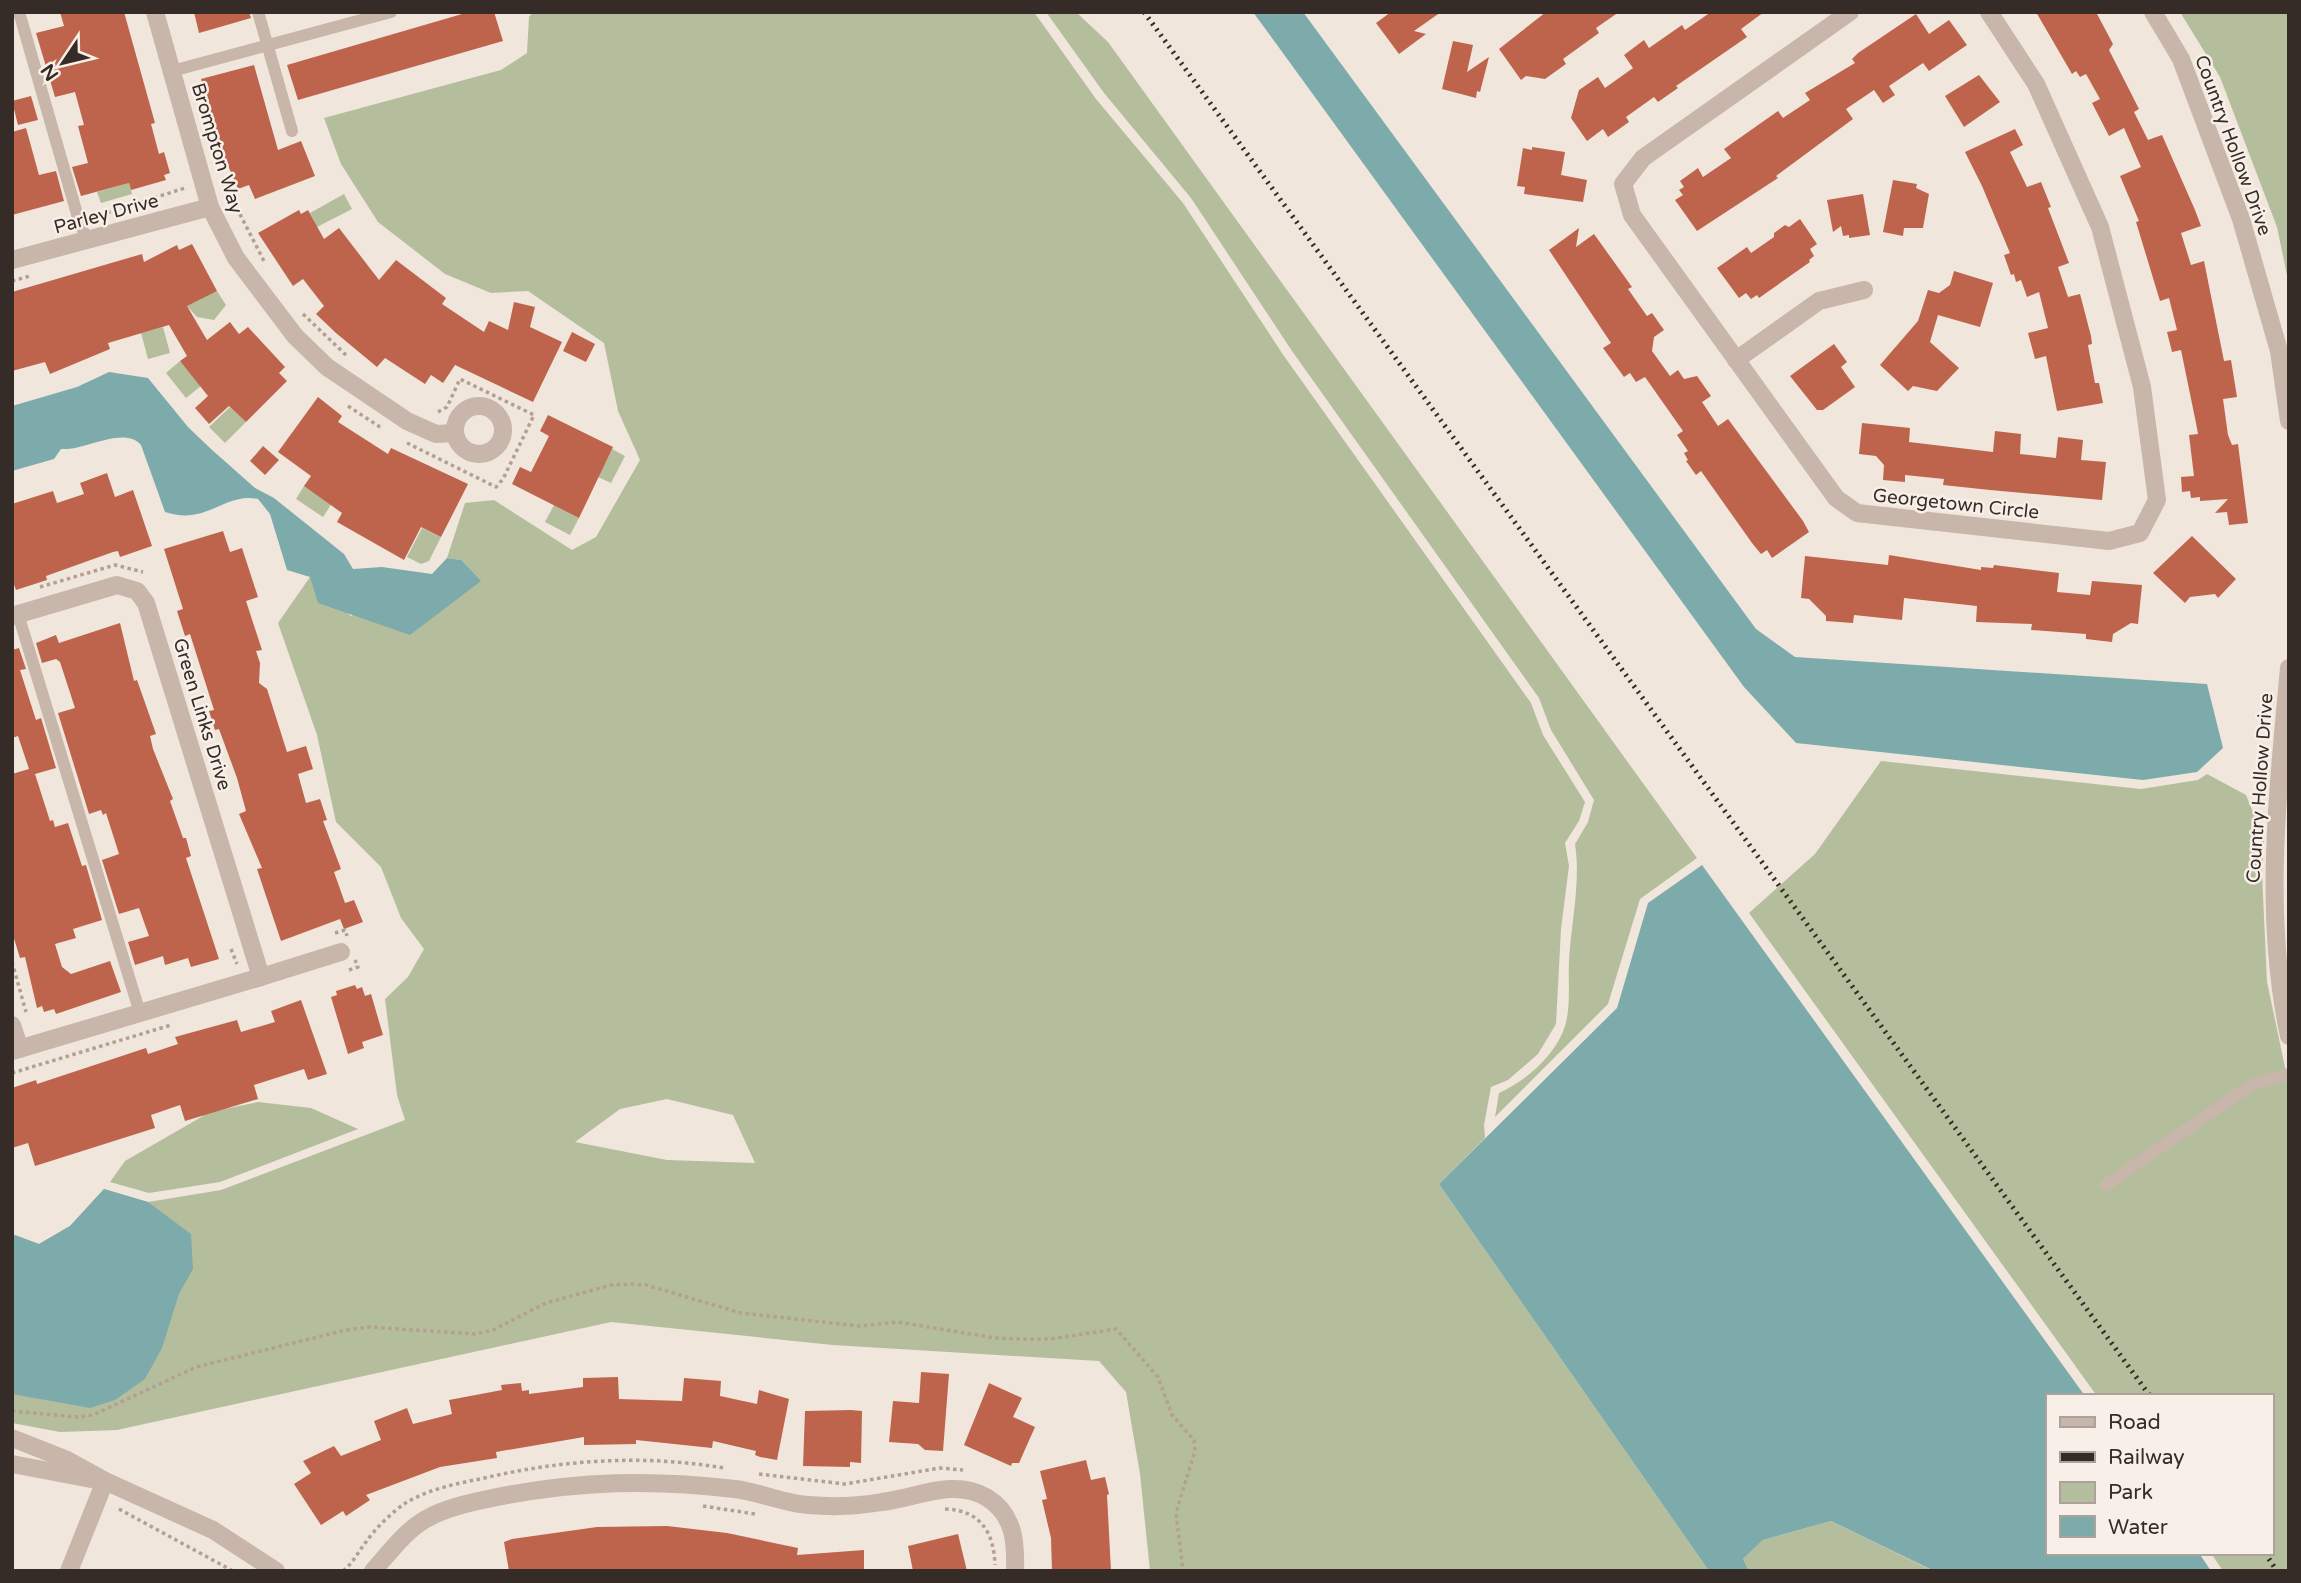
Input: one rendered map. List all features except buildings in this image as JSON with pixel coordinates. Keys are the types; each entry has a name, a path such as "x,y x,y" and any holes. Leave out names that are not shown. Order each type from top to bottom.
{"street":[{"name":"Brompton Way","path":"155,12 210,207 236,258 299,340 327,367 407,421 436,435 455,433"},
{"name":"Georgetown Circle","path":"1850,12 1643,158 1623,184 1632,215 1836,498 1857,513 2109,541 2140,533 2157,500 2144,399 2100,227 2036,84 1989,12"},
{"name":"Country Hollow Drive","path":"2153,12 2181,58 2241,219 2279,351 2289,421"},
{"name":"Parley Drive","path":"12,260 210,207"},
{"path":"1736,360 1819,301 1864,290"},
{"name":"Green Links Drive","path":"15,615 117,585 137,591 146,603 259,969"},
{"name":"Country Hollow Drive","path":"2289,668 2272,874 2277,981 2289,1036"},
{"path":"21,1022 16,1050 140,1013 259,969 341,951"},
{"path":"12,1438 65,1459 105,1481 213,1530 276,1571"},
{"path":"12,1464 105,1481"},
{"path":"69,1571 105,1481"},
{"path":"373,1571 398,1541 426,1519 461,1505 555,1485 648,1481 737,1489 807,1505 882,1503 940,1489 962,1490 984,1496 1003,1510 1016,1538 1016,1571"}],"lane":[{"path":"19,12 79,221 87,240"},
{"path":"258,12 292,131"},
{"path":"172,71 391,12"},
{"path":"15,615 140,1013"},
{"path":"2106,1185 2251,1085 2289,1074"}],"path":[{"path":"79,221 185,188"},
{"path":"229,940 235,963 241,967 259,969"},
{"path":"12,962 21,1022"},
{"path":"12,1411 77,1417 93,1415 196,1367 346,1330 369,1327 475,1335 493,1330 546,1303 611,1285 646,1285 741,1313 859,1326 898,1322 995,1338 1050,1339 1116,1329 1157,1377 1172,1415 1194,1440 1195,1451 1176,1513 1183,1571"},
{"path":"97,1500 206,1553 233,1571"},
{"path":"698,1505 766,1516"},
{"path":"933,1509 959,1510 974,1514 992,1538 995,1571"}],"green space":[{"path":"533,12 1034,12 1096,99 1183,203 1284,356 1531,703 1543,735 1585,802 1579,821 1565,843 1569,866 1561,929 1556,1024 1538,1054 1508,1080 1491,1087 1484,1125 1485,1138 1439,1184 1709,1571 1150,1571 1140,1474 1126,1392 1099,1361 833,1345 611,1322 117,1430 60,1432 12,1423 12,1234 39,1244 70,1226 104,1189 148,1202 221,1190 405,1120 397,1095 385,999 408,977 424,949 401,918 381,867 336,822 317,735 278,623 310,577 351,616 461,560 447,558 465,503 494,500 572,550 596,537 640,460 618,411 604,343 528,291 491,293 445,274 378,222 341,164 324,118 501,70 527,53 529,17","holes":["667,1099 733,1115 755,1163 667,1160 575,1142 620,1109"]},
{"path":"1046,12 1076,12 1108,42 1697,858 1640,899 1608,1004 1495,1117 1499,1093 1539,1066 1555,1047 1565,1026 1576,888 1575,844 1588,822 1594,800 1551,730 1539,698 1292,351 1191,198 1104,93"},
{"path":"2180,12 2289,12 2289,285 2277,227 2220,77"},
{"path":"129,183 132,194 101,203 97,192"},
{"path":"344,194 352,209 317,227 310,213"},
{"path":"217,291 226,305 214,320 197,317 185,304"},
{"path":"163,327 170,353 148,359 141,333"},
{"path":"180,361 201,386 186,398 166,373"},
{"path":"230,407 246,422 225,443 209,427"},
{"path":"612,449 625,456 611,483 598,477"},
{"path":"304,486 332,503 323,517 296,499"},
{"path":"554,505 579,518 570,535 545,522"},
{"path":"422,528 441,537 429,561 421,564 407,557"},
{"path":"1881,761 2141,789 2198,780 2207,774 2246,795 2264,838 2262,874 2267,982 2289,1086 2289,1571 2223,1571 2212,1555 2273,1555 2273,1394 2096,1394 1749,913 1815,854"},
{"path":"258,1102 311,1108 358,1129 220,1182 149,1193 110,1182 125,1161 210,1112"},
{"path":"1831,1521 1933,1571 1749,1571 1743,1559 1763,1540"}],"water":[{"path":"1253,12 1303,12 1756,629 1795,657 2207,684 2223,748 2197,772 2143,780 1796,743 1744,687"},
{"path":"109,372 148,378 188,427 211,449 255,488 274,498 344,554 353,569 382,567 432,574 447,558 461,560 481,581 410,635 318,603 310,577 287,570 270,514 258,499 235,500 192,515 165,512 141,445 134,440 115,438 61,449 54,459 12,471 12,406 77,387"},
{"path":"1702,865 2084,1394 2046,1394 2046,1555 2200,1555 2211,1571 1934,1571 1831,1521 1763,1540 1743,1559 1749,1571 1709,1571 1439,1184 1617,1008 1648,903"},
{"path":"104,1189 148,1202 191,1234 193,1269 179,1294 162,1348 145,1379 115,1400 90,1408 12,1394 12,1234 39,1244 70,1226"}],"railway":[{"path":"1144,12 2149,1394"},
{"path":"2266,1555 2277,1571"}]}
